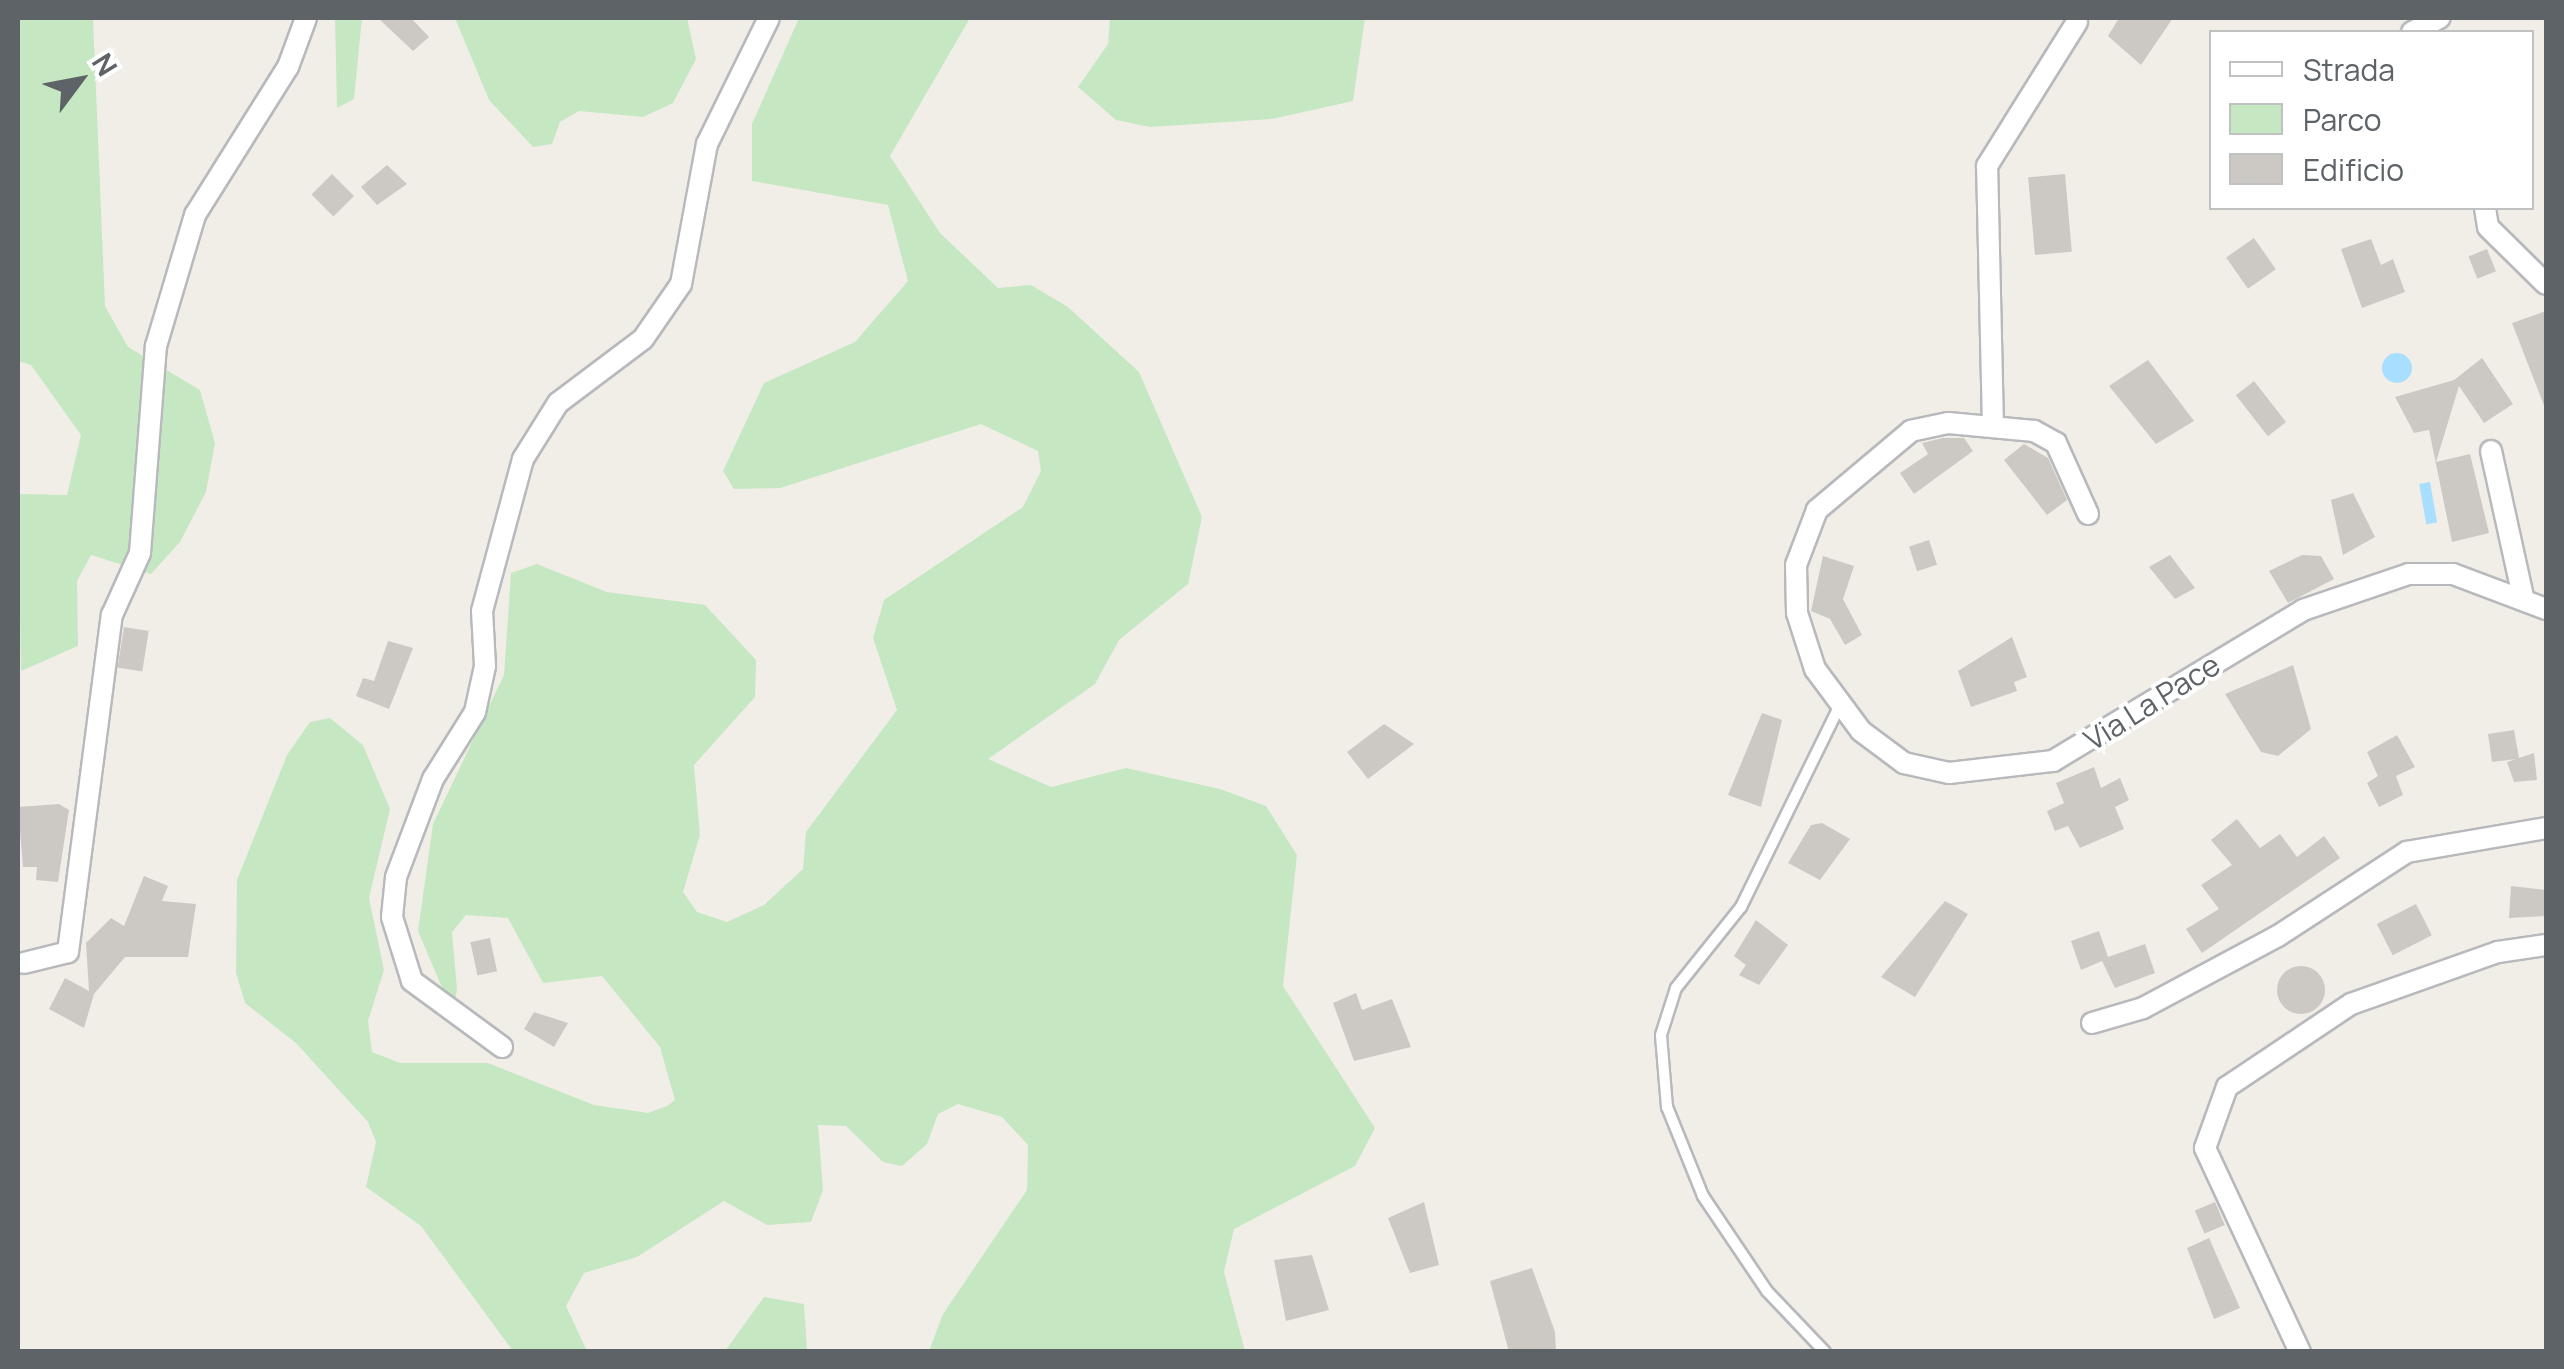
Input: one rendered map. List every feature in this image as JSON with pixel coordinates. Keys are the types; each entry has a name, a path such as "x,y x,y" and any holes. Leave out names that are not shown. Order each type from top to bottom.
{"street":[{"path":"24,962 68,952 112,615 140,553 156,346 195,215 288,67 306,18"},
{"path":"502,1047 412,980 392,917 396,877 433,779 474,712 485,666 482,611 523,459 558,403 642,338 681,284 707,144 770,18"},
{"path":"2416,30 2440,18"},
{"path":"1993,427 1987,166 2077,22"},
{"path":"2486,210 2488,227 2546,284"},
{"name":"Via La Pace","path":"2088,514 2056,443 1993,427 1911,431 1817,510 1796,565 1797,614 1814,669 1840,705 1904,763 1950,774 2054,761 2303,610 2366,586 2453,574 2523,596 2546,609"},
{"path":"2491,452 2523,596"},
{"path":"2092,1023 2143,1008 2278,936 2407,852 2546,828"},
{"path":"2300,1352 2205,1148 2227,1087 2351,1004 2498,952 2546,945"}],"lane":[{"path":"1825,1352 1768,1291 1703,1196 1667,1107 1661,1035 1676,988 1741,907 1840,705"}],"green space":[{"path":"18,18 93,18 105,306 128,347 200,390 215,443 206,492 180,542 151,574 91,555 77,581 78,646 21,671 18,494 67,495 81,435 31,365 18,361"},
{"path":"335,18 362,18 354,99 337,108"},
{"path":"455,18 687,18 696,59 673,103 643,117 579,111 560,122 552,144 533,147 489,100"},
{"path":"799,18 970,18 890,156 940,233 998,288 1031,285 1068,307 1139,372 1202,517 1188,584 1119,640 1095,684 988,759 1051,787 1126,768 1220,789 1266,806 1297,855 1283,986 1375,1128 1355,1166 1234,1229 1224,1272 1245,1351 929,1351 943,1314 1027,1190 1028,1145 1002,1117 958,1104 938,1114 927,1144 902,1166 883,1162 846,1126 818,1125 823,1190 811,1222 767,1225 724,1201 637,1257 584,1273 566,1306 587,1351 513,1351 421,1226 366,1187 376,1142 368,1122 296,1043 245,1003 236,973 237,880 287,755 310,722 330,718 363,745 390,809 369,898 384,970 368,1021 372,1052 400,1063 488,1063 594,1105 648,1113 667,1106 675,1100 660,1047 602,976 543,983 508,918 466,915 452,932 455,1000 446,997 418,931 433,824 504,675 511,573 537,564 607,592 705,605 756,660 755,697 694,765 700,835 683,892 697,912 727,922 764,905 803,869 806,832 897,710 873,638 884,600 1023,507 1041,471 1038,451 981,424 780,488 734,489 723,471 764,383 855,342 908,281 888,205 752,181 752,124"},
{"path":"1110,18 1365,18 1353,101 1272,119 1150,127 1116,120 1078,87 1108,44"},
{"path":"764,1297 804,1304 807,1351 725,1351"}],"water":[{"path":"2397,353 2407,358 2412,368 2407,378 2397,383 2387,378 2382,368 2387,358"},
{"path":"2430,482 2437,522 2426,524 2419,484"}],"building":[{"path":"378,18 411,18 429,37 413,51"},
{"path":"2119,18 2173,18 2141,65 2108,36"},
{"path":"387,165 407,184 377,205 361,187"},
{"path":"332,174 354,196 333,216 311,195"},
{"path":"2065,174 2072,252 2035,255 2028,177"},
{"path":"2254,238 2276,269 2248,289 2226,258"},
{"path":"2371,239 2381,265 2393,259 2405,292 2362,308 2341,249"},
{"path":"2487,249 2496,271 2477,279 2468,256"},
{"path":"2546,311 2546,408 2545,408 2512,323"},
{"path":"2482,358 2513,404 2484,423 2459,386 2436,462 2470,454 2489,533 2452,542 2429,430 2414,433 2395,397 2454,380"},
{"path":"2148,360 2194,421 2156,444 2109,386"},
{"path":"2254,381 2286,422 2268,436 2236,395"},
{"path":"1964,438 1973,451 1914,494 1900,473 1928,454 1922,443"},
{"path":"2024,444 2048,458 2067,500 2047,515 2004,460"},
{"path":"2353,493 2375,537 2343,555 2331,500"},
{"path":"1929,540 1937,565 1917,571 1909,546"},
{"path":"2170,555 2195,588 2175,599 2149,567"},
{"path":"2302,555 2321,556 2334,579 2288,603 2269,571"},
{"path":"1823,556 1854,566 1843,599 1862,635 1845,645 1830,619 1811,611"},
{"path":"124,627 149,631 142,671 118,667"},
{"path":"2012,637 2027,677 2014,682 2017,691 1971,707 1958,671"},
{"path":"388,641 413,648 389,709 356,696 363,678 374,681"},
{"path":"2293,665 2311,729 2278,756 2261,752 2225,694"},
{"path":"1762,713 1782,720 1761,807 1728,795"},
{"path":"1384,724 1414,744 1368,779 1347,752"},
{"path":"2514,730 2519,758 2534,753 2537,780 2514,782 2507,762 2516,759 2492,762 2488,734"},
{"path":"2397,735 2415,767 2396,776 2403,795 2379,807 2367,783 2378,776 2367,752"},
{"path":"2094,767 2101,788 2120,778 2129,800 2115,807 2124,829 2080,848 2068,826 2055,831 2047,811 2064,803 2056,783"},
{"path":"59,804 69,810 58,882 36,880 37,867 23,867 18,807"},
{"path":"2237,819 2260,848 2280,834 2297,857 2324,836 2340,858 2202,953 2186,929 2219,909 2201,885 2232,865 2211,840"},
{"path":"1822,823 1850,839 1820,880 1788,863 1811,825"},
{"path":"144,876 168,886 162,901 196,904 188,957 125,957 94,994 84,1028 49,1009 65,978 89,991 86,943 111,918 124,926"},
{"path":"2511,886 2546,890 2546,916 2509,918"},
{"path":"1945,901 1968,914 1915,997 1881,977"},
{"path":"2416,904 2432,935 2393,955 2377,924"},
{"path":"1756,920 1788,945 1759,985 1739,975 1746,965 1734,956"},
{"path":"2099,931 2108,957 2145,944 2155,973 2115,988 2102,961 2081,970 2071,941"},
{"path":"490,938 497,971 478,975 470,942"},
{"path":"2301,966 2318,973 2325,990 2318,1007 2301,1014 2284,1007 2277,990 2284,973"},
{"path":"1356,993 1362,1010 1392,999 1411,1047 1354,1061 1333,1003"},
{"path":"534,1012 568,1023 554,1047 524,1029"},
{"path":"1424,1202 1439,1265 1410,1273 1388,1218"},
{"path":"2215,1202 2225,1225 2205,1234 2195,1211"},
{"path":"2209,1238 2240,1308 2214,1319 2187,1248"},
{"path":"1312,1255 1329,1310 1286,1321 1274,1260"},
{"path":"1532,1268 1555,1332 1556,1352 1509,1352 1490,1281"}]}
